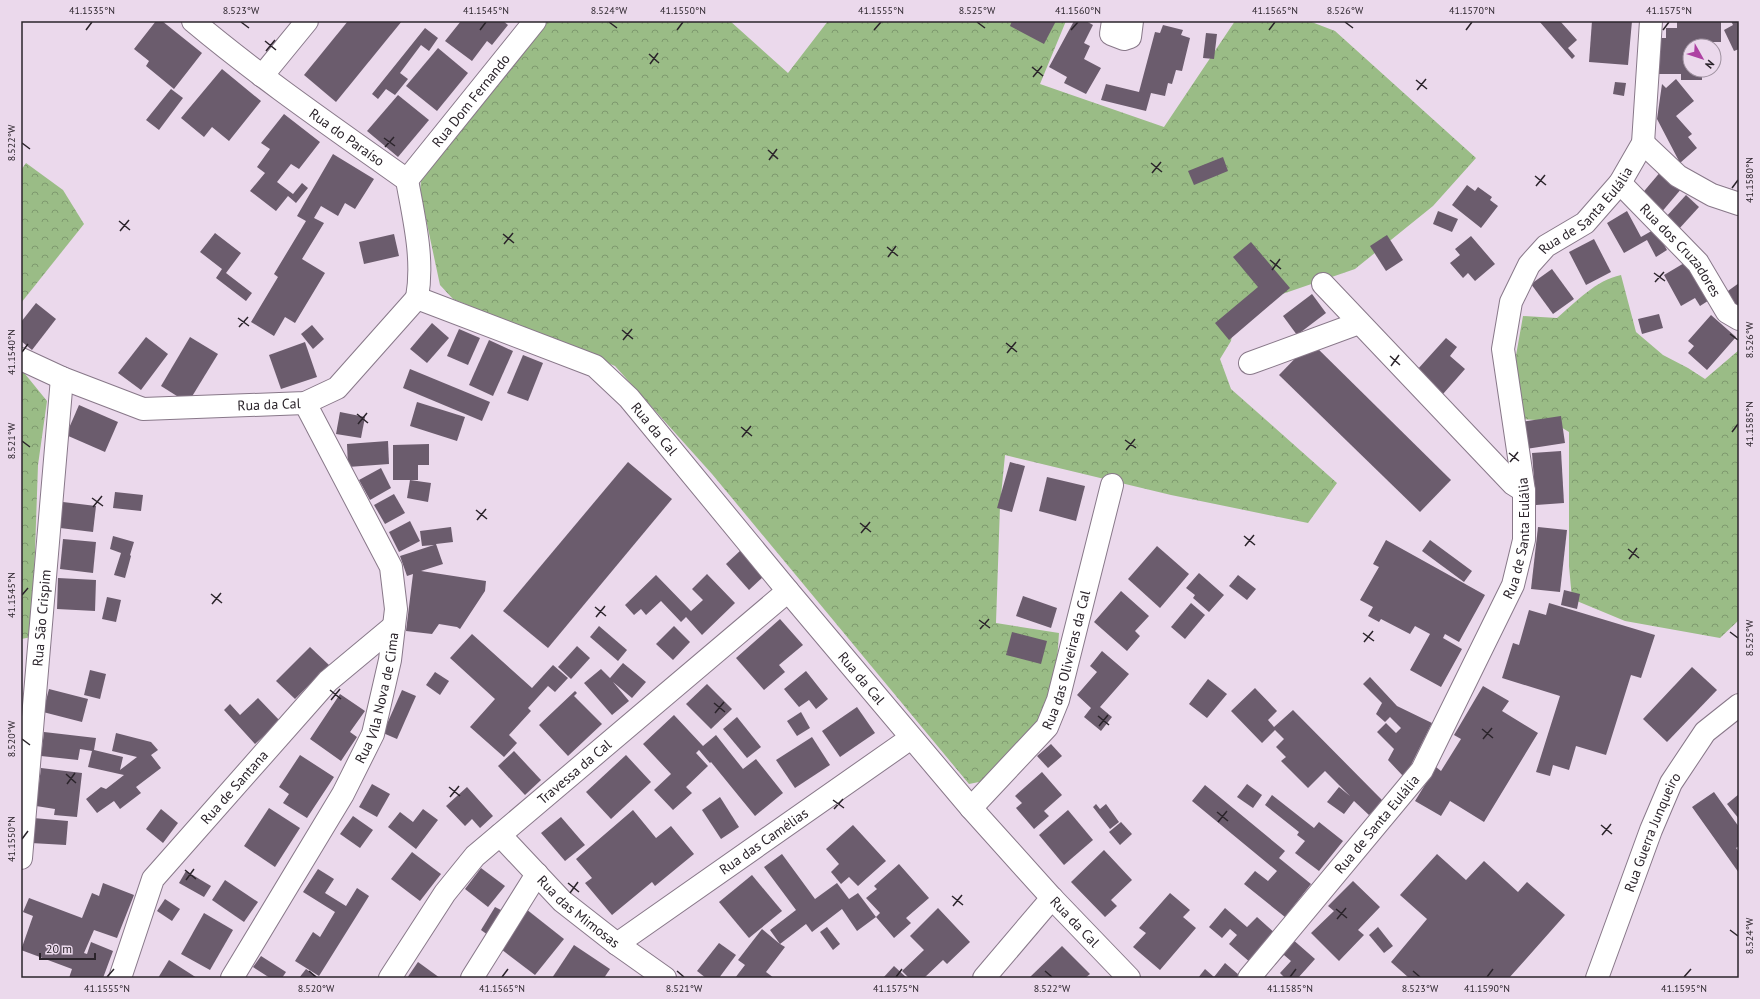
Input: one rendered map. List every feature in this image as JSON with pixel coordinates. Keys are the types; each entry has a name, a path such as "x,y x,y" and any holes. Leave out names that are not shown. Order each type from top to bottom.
{"street":[{"name":"Rua do Paraíso","path":"193,21 314,116 407,180"},
{"path":"262,76 307,21"},
{"name":"Rua Dom Fernando","path":"407,180 535,21"},
{"path":"1113,21 1111,34 1124,39 1130,37 1132,21"},
{"name":"Rua de Santa Eulália","path":"1249,978 1422,770 1513,585 1524,540 1524,491 1503,349 1511,302 1528,265 1546,246 1585,223 1620,183 1642,143 1651,21"},
{"path":"1642,143 1678,176 1712,195 1739,204"},
{"path":"407,180 419,253 420,280 417,298"},
{"name":"Rua dos Cruzadores","path":"1620,183 1698,264 1726,312 1739,319"},
{"path":"1323,284 1513,484 1524,491"},
{"name":"Rua da Cal","path":"21,359 62,378 143,409 305,403 337,388 417,298 595,366 629,398 970,808 1052,898 1129,978"},
{"path":"1250,363 1359,323"},
{"name":"Rua São Crispim","path":"21,858 62,378"},
{"name":"Rua Vila Nova de Cima","path":"232,978 343,794 373,734 390,660 396,609 391,567 305,403"},
{"name":"Rua das Oliveiras da Cal","path":"970,808 1047,727 1058,700 1112,485"},
{"name":"Travessa da Cal","path":"390,978 445,893 475,856 788,591"},
{"name":"Rua de Santana","path":"120,978 153,879 328,681 394,626"},
{"name":"Rua Guerra Junqueiro","path":"1597,978 1671,783 1705,732 1739,705"},
{"name":"Rua das Camélias","path":"617,944 911,738"},
{"name":"Rua das Mimosas","path":"500,835 562,901 617,944 666,978"},
{"path":"472,978 537,874"},
{"path":"984,978 1052,898"}],"green space":[{"path":"545,21 730,21 788,73 828,21 1066,21 1040,84 1164,127 1235,21 1309,21 1335,31 1476,158 1433,206 1355,269 1236,310 1231,341 1220,359 1231,389 1337,483 1308,523 1171,495 1005,455 1000,506 996,623 1059,633 1054,703 984,781 969,784 712,474 615,366 453,299 440,285 420,191 422,170"},
{"path":"26,163 63,190 84,224 21,303 21,170"},
{"path":"1621,275 1636,332 1663,355 1705,379 1739,350 1739,620 1720,638 1625,621 1572,599 1569,566 1569,432 1551,421 1521,419 1515,361 1523,316 1557,318 1595,287"},
{"path":"21,369 47,401 38,465 32,637 21,639"}],"building":[{"path":"156,21 162,21 202,53 174,89 146,66 149,61 134,49"},
{"path":"348,21 402,21 336,102 304,75"},
{"path":"461,21 503,21 508,25 492,45 487,41 472,61 445,41"},
{"path":"1012,21 1056,21 1044,44 1010,26"},
{"path":"1074,21 1086,21 1093,25 1084,43 1090,46 1084,59 1101,68 1086,94 1064,83 1067,77 1049,67"},
{"path":"1539,21 1560,21 1577,40 1568,48 1575,56 1572,59"},
{"path":"1592,21 1632,21 1628,65 1589,62"},
{"path":"1677,21 1721,22 1721,38 1682,38 1682,78 1702,78 1702,80 1681,80 1681,74 1656,74 1657,38 1666,38 1666,28 1677,28"},
{"path":"1731,21 1739,21 1739,49 1734,51 1724,30 1733,25"},
{"path":"1163,25 1183,30 1181,35 1190,38 1182,71 1176,70 1172,84 1168,83 1165,96 1151,93 1146,111 1101,100 1106,84 1139,92 1155,32 1160,33"},
{"path":"425,28 438,38 429,51 421,45 400,73 408,79 395,95 386,89 378,99 372,94"},
{"path":"1206,33 1217,34 1214,59 1203,58"},
{"path":"438,48 468,73 437,111 406,86"},
{"path":"222,69 261,101 229,141 212,127 204,137 181,118"},
{"path":"1676,79 1694,101 1676,116 1692,134 1688,137 1697,148 1680,163 1657,119 1662,84 1666,88"},
{"path":"1615,82 1626,83 1624,96 1613,94"},
{"path":"171,89 183,98 159,130 146,120"},
{"path":"398,95 429,120 398,157 367,131"},
{"path":"284,114 320,142 299,169 291,164 277,182 293,194 302,183 308,188 296,203 288,196 276,211 250,191 265,173 257,167 270,149 261,143"},
{"path":"333,154 374,179 355,209 345,203 338,216 321,206 314,218 324,223 302,259 325,273 295,323 285,317 274,336 251,322 278,277 274,274 306,221 297,216"},
{"path":"1223,157 1228,171 1194,185 1188,171"},
{"path":"1662,170 1682,188 1660,214 1640,196"},
{"path":"1467,185 1475,191 1478,187 1492,197 1490,200 1498,206 1481,228 1452,205"},
{"path":"1686,195 1699,207 1678,230 1665,218"},
{"path":"1438,211 1458,219 1452,232 1433,224"},
{"path":"1627,211 1641,237 1655,229 1667,250 1656,257 1647,240 1624,253 1607,223"},
{"path":"215,233 241,253 226,273 252,293 246,301 216,278 222,269 200,252"},
{"path":"394,234 399,256 364,264 359,242"},
{"path":"1387,235 1403,260 1386,271 1370,246"},
{"path":"1471,236 1495,264 1475,281 1468,273 1463,278 1450,263 1460,255 1455,249"},
{"path":"1594,239 1611,272 1586,285 1569,252"},
{"path":"1251,242 1290,288 1229,340 1215,323 1258,287 1233,257"},
{"path":"1691,259 1714,297 1700,306 1695,298 1681,306 1664,275"},
{"path":"1552,269 1574,299 1553,314 1531,284"},
{"path":"1739,283 1739,320 1721,296"},
{"path":"1312,294 1326,313 1297,335 1283,316"},
{"path":"36,303 56,319 32,350 21,341 21,322"},
{"path":"1659,314 1663,328 1642,334 1638,319"},
{"path":"1711,315 1736,337 1707,370 1688,353 1694,346 1688,341"},
{"path":"432,323 449,338 427,363 410,349"},
{"path":"312,325 324,339 313,349 301,334"},
{"path":"459,329 480,338 468,365 447,356"},
{"path":"146,337 168,354 141,390 118,373"},
{"path":"190,337 218,354 188,403 161,386"},
{"path":"1446,338 1457,347 1450,356 1465,369 1443,394 1417,370"},
{"path":"489,340 513,351 493,396 469,385"},
{"path":"305,342 317,377 281,389 269,355"},
{"path":"1311,342 1451,480 1420,512 1279,375"},
{"path":"523,355 543,363 528,401 507,393"},
{"path":"410,369 490,402 482,421 403,388"},
{"path":"417,402 465,417 457,441 410,426"},
{"path":"79,405 118,422 105,452 66,435"},
{"path":"340,412 365,417 361,438 336,434"},
{"path":"1561,416 1565,443 1526,449 1521,422"},
{"path":"388,441 389,464 348,467 347,444"},
{"path":"429,444 429,465 418,465 418,480 393,480 393,445"},
{"path":"1561,451 1564,503 1536,505 1532,453"},
{"path":"628,462 672,499 548,648 503,611"},
{"path":"1010,462 1025,466 1012,512 997,508"},
{"path":"381,468 391,488 370,500 359,480"},
{"path":"1047,477 1085,486 1076,521 1039,511"},
{"path":"410,480 431,483 428,502 407,498"},
{"path":"115,492 143,495 141,511 113,508"},
{"path":"394,494 405,513 385,524 374,505"},
{"path":"63,502 96,506 93,532 60,528"},
{"path":"410,521 420,541 399,552 389,532"},
{"path":"451,527 453,542 436,544 443,564 421,571 486,581 485,591 460,629 457,627 439,624 432,634 406,631 413,574 407,576 400,556 434,545 422,546 420,531"},
{"path":"1538,527 1567,530 1560,592 1531,589"},
{"path":"113,536 134,542 125,578 114,575 121,553 110,549"},
{"path":"63,539 96,542 93,573 60,569"},
{"path":"1386,540 1485,595 1459,642 1445,634 1443,638 1462,649 1441,687 1410,670 1430,634 1415,626 1410,634 1381,619 1379,622 1368,616 1373,607 1360,600 1379,567 1373,564"},
{"path":"1430,540 1472,571 1464,582 1422,551"},
{"path":"1157,546 1189,574 1160,608 1128,579"},
{"path":"742,549 765,575 749,590 726,564"},
{"path":"1199,573 1224,595 1209,612 1193,598 1195,595 1186,588"},
{"path":"707,574 735,603 702,635 686,617 681,622 661,601 646,615 641,609 634,615 625,605 656,575 691,611 703,600 692,589"},
{"path":"1238,575 1256,589 1247,600 1229,586"},
{"path":"58,578 96,580 95,611 57,609"},
{"path":"1564,590 1580,594 1577,609 1561,605"},
{"path":"1121,591 1149,616 1135,631 1140,636 1127,651 1094,622"},
{"path":"1023,596 1057,608 1051,628 1016,616"},
{"path":"107,597 121,600 116,622 102,619"},
{"path":"1191,603 1205,615 1185,639 1171,627"},
{"path":"1549,603 1655,635 1641,678 1631,675 1606,755 1576,746 1569,770 1553,765 1550,776 1536,772 1560,696 1502,678 1513,643 1519,645 1529,610 1546,615"},
{"path":"780,619 803,645 779,665 785,672 764,690 736,658"},
{"path":"599,626 627,650 618,661 590,637"},
{"path":"674,626 690,642 673,660 656,644"},
{"path":"1012,632 1047,641 1041,664 1006,655"},
{"path":"472,634 532,688 553,665 568,678 555,692 548,686 528,708 531,711 509,735 517,743 504,757 470,727 495,699 450,658"},
{"path":"577,646 590,658 571,679 558,667"},
{"path":"310,647 329,665 295,699 276,681"},
{"path":"1102,651 1129,674 1100,707 1112,717 1101,731 1084,717 1091,708 1077,695 1097,672 1090,666"},
{"path":"623,663 646,682 632,698 613,682 629,701 612,715 584,683 601,669 610,678"},
{"path":"1692,667 1717,690 1667,742 1643,719"},
{"path":"90,670 106,674 100,699 84,695"},
{"path":"806,671 828,699 816,709 809,700 799,707 784,689"},
{"path":"435,672 449,681 440,695 426,685"},
{"path":"1370,677 1397,706 1432,723 1408,771 1403,776 1388,760 1394,749 1377,732 1386,723 1396,733 1401,728 1390,717 1385,722 1376,714 1382,703 1363,684"},
{"path":"1208,679 1227,694 1207,718 1189,704"},
{"path":"707,684 732,709 711,729 686,704"},
{"path":"1483,686 1509,701 1502,711 1538,733 1484,822 1450,801 1441,816 1415,801 1436,767 1441,771 1461,739 1454,735"},
{"path":"1255,688 1277,711 1268,720 1274,727 1293,710 1383,801 1369,815 1354,801 1344,814 1327,802 1339,787 1350,796 1325,771 1308,788 1281,761 1286,757 1276,747 1284,739 1275,730 1262,743 1231,711"},
{"path":"49,689 88,699 82,722 43,712"},
{"path":"402,690 416,696 397,739 383,733"},
{"path":"575,691 577,693 574,696 602,724 568,756 539,725"},
{"path":"340,694 365,711 350,732 357,737 341,761 310,739"},
{"path":"258,698 280,721 255,744 224,710 230,704 240,715"},
{"path":"857,707 875,733 840,757 822,731"},
{"path":"801,712 810,728 797,736 787,721"},
{"path":"674,715 703,746 716,735 743,769 756,759 783,793 755,816 711,762 710,763 699,750 696,753 708,766 686,787 692,793 673,810 654,790 671,774 643,744"},
{"path":"737,717 761,747 747,758 723,729"},
{"path":"44,732 96,738 94,750 123,757 120,770 137,757 112,751 116,733 151,742 158,750 151,755 161,768 136,787 141,793 120,809 114,801 97,813 86,799 101,787 106,789 124,775 88,767 92,751 80,749 78,760 41,756"},
{"path":"812,737 830,765 795,788 776,760"},
{"path":"1051,744 1062,756 1048,768 1037,756"},
{"path":"514,751 541,780 525,795 498,766"},
{"path":"300,755 334,777 307,818 283,803 289,794 279,787"},
{"path":"626,755 651,782 611,819 586,792"},
{"path":"41,768 82,773 77,817 54,815 55,809 36,806"},
{"path":"1042,772 1062,795 1044,811 1049,816 1034,829 1016,808 1022,803 1015,796"},
{"path":"372,784 390,794 377,817 359,807"},
{"path":"1247,784 1262,795 1253,808 1237,797"},
{"path":"1205,785 1285,851 1279,858 1311,884 1285,917 1244,884 1255,871 1268,881 1277,871 1192,801"},
{"path":"467,787 493,816 480,828 472,819 465,826 446,806"},
{"path":"1714,792 1739,827 1739,846 1736,848 1739,852 1739,873 1692,807"},
{"path":"1739,794 1739,819 1727,804"},
{"path":"1272,795 1314,828 1319,822 1343,841 1319,871 1295,853 1305,841 1297,835 1299,832 1265,805"},
{"path":"720,797 739,827 721,839 702,810"},
{"path":"1096,804 1100,809 1106,804 1119,822 1110,829 1093,807"},
{"path":"269,808 300,828 275,867 244,846"},
{"path":"161,809 178,823 163,843 146,829"},
{"path":"423,809 438,820 416,849 388,827 400,812 413,822"},
{"path":"633,810 656,838 671,826 694,854 655,886 652,882 612,915 585,883 592,878 576,859"},
{"path":"1068,810 1093,840 1064,865 1039,835"},
{"path":"353,816 373,830 360,848 340,834"},
{"path":"561,817 585,845 565,861 541,833"},
{"path":"33,818 68,821 66,845 31,843"},
{"path":"1121,822 1132,834 1120,845 1109,832"},
{"path":"853,825 886,861 858,886 849,877 841,884 831,872 839,864 826,849"},
{"path":"1104,850 1132,880 1111,900 1117,906 1105,917 1071,882"},
{"path":"412,852 441,874 420,901 391,879"},
{"path":"782,854 815,899 837,883 849,899 858,893 876,917 857,931 842,909 812,932 806,924 780,944 770,930 796,910 764,867"},
{"path":"1437,854 1466,880 1484,861 1518,892 1527,882 1565,915 1509,978 1409,978 1391,962 1427,919 1400,895"},
{"path":"899,864 929,898 906,918 911,923 894,938 876,917 880,913 866,898 877,889 874,886"},
{"path":"481,868 505,886 488,907 465,889"},
{"path":"318,869 334,879 325,893 346,906 357,888 369,896 319,976 295,961 313,932 320,937 335,912 303,892"},
{"path":"186,871 211,886 204,897 179,883"},
{"path":"752,875 782,911 749,938 719,902"},
{"path":"225,880 258,902 244,922 212,900"},
{"path":"1353,881 1380,907 1358,930 1364,935 1339,961 1311,933 1334,911 1328,906"},
{"path":"103,883 134,895 117,938 94,930 84,953 87,954 91,942 113,951 103,978 69,978 72,969 21,950 33,916 23,912 29,898 82,918 92,893 99,896"},
{"path":"1170,893 1190,910 1183,917 1196,928 1160,970 1133,947 1146,933 1139,928"},
{"path":"165,899 180,909 172,921 157,911"},
{"path":"495,907 503,911 488,935 481,930"},
{"path":"938,908 970,942 947,964 943,960 924,978 909,978 902,971 924,950 910,936"},
{"path":"1225,908 1247,927 1257,917 1276,934 1251,963 1229,944 1237,935 1230,929 1222,938 1209,927"},
{"path":"526,909 564,939 535,975 497,946"},
{"path":"204,913 233,930 210,970 181,954"},
{"path":"827,927 840,944 833,950 820,932"},
{"path":"1378,927 1393,946 1384,953 1369,935"},
{"path":"762,929 785,947 766,972 774,978 735,978 745,965 738,960"},
{"path":"1291,938 1315,959 1298,978 1285,978 1280,973 1291,961 1284,955 1275,965 1271,961"},
{"path":"719,943 736,955 719,978 706,978 697,971"},
{"path":"574,945 610,969 604,978 552,978"},
{"path":"1062,946 1090,974 1085,978 1029,978"},
{"path":"261,956 286,972 282,978 270,978 253,967"},
{"path":"169,960 197,978 158,978"},
{"path":"418,962 440,978 407,978"},
{"path":"1225,963 1239,975 1236,978 1198,978 1205,969 1214,977"},
{"path":"894,966 907,978 883,978"},
{"path":"306,969 319,978 299,978"}]}
